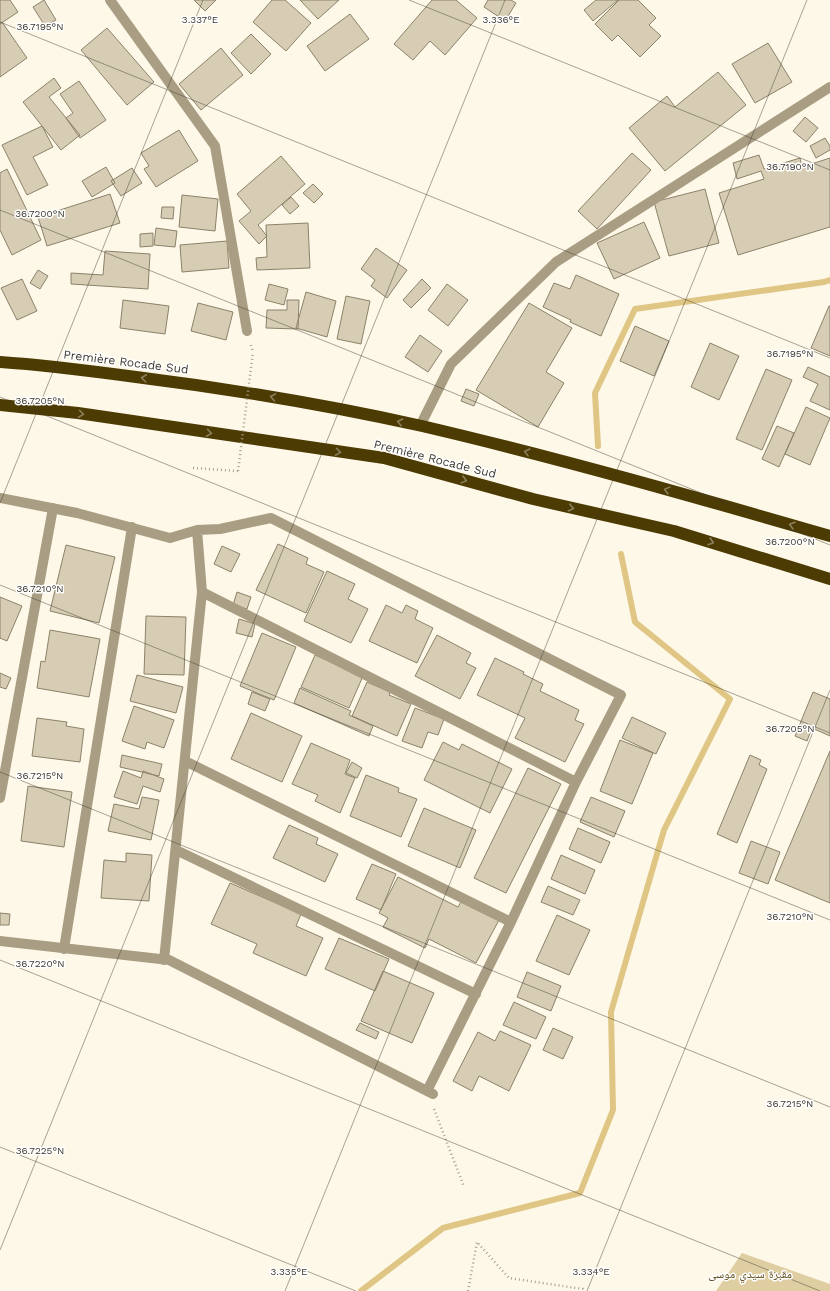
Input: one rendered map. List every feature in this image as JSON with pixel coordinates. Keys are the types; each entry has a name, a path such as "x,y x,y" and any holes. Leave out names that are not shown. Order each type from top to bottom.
{"highway":[{"name":"Première Rocade Sud","path":"0,362 40,365 234,390 330,407 420,426 564,462 830,536"},
{"name":"Première Rocade Sud","path":"0,405 78,413 384,458 533,499 674,531 830,579"}],"street":[{"path":"110,0 215,146 247,331"},
{"path":"420,426 451,364 556,262 830,87"},
{"path":"0,498 53,508 132,527 170,538 197,530 220,529 271,518 621,695 576,782 430,1092 169,960 0,941"},
{"path":"0,798 53,508"},
{"path":"64,949 132,527"},
{"path":"164,960 202,592 197,530"},
{"path":"202,592 576,782"},
{"path":"185,761 511,922"},
{"path":"176,850 476,994"}],"path":[{"path":"193,468 238,471 253,352"},
{"path":"430,1092 464,1187"},
{"path":"468,1291 477,1242 509,1278 584,1289 584,1291"}],"green space":[{"name":"مقبرة سيدي موسى","path":"742,1253 830,1284 830,1291 716,1291"}],"building":[{"path":"0,0 10,0 18,12 0,24"},
{"path":"44,0 56,20 45,26 33,7"},
{"path":"194,0 216,0 205,11"},
{"path":"272,0 285,0 311,23 286,51 253,22"},
{"path":"300,0 339,0 318,19"},
{"path":"432,0 456,0 477,18 445,55 430,41 413,60 394,44"},
{"path":"488,0 511,0 516,3 505,21 484,7"},
{"path":"596,0 618,0 593,21 584,10"},
{"path":"619,0 638,0 656,18 649,25 661,36 640,57 618,35 612,41 595,24"},
{"path":"350,14 369,39 325,71 307,46"},
{"path":"2,22 27,58 0,77 0,23"},
{"path":"107,28 154,82 127,105 81,50"},
{"path":"251,34 271,54 251,74 231,53"},
{"path":"768,43 792,82 755,103 732,64"},
{"path":"221,48 243,75 201,110 179,84"},
{"path":"718,72 746,105 665,171 629,128 667,96 675,107"},
{"path":"54,78 61,88 49,97 80,135 61,150 23,102"},
{"path":"79,81 106,120 80,138 66,118 73,113 60,94"},
{"path":"805,117 818,128 806,142 793,131"},
{"path":"42,126 53,147 33,157 48,185 27,195 2,145"},
{"path":"179,130 198,161 156,187 144,169 149,166 141,153"},
{"path":"825,138 830,146 830,150 816,158 810,146"},
{"path":"632,153 651,170 597,229 578,211"},
{"path":"759,155 764,169 800,158 802,167 830,158 830,227 738,255 719,193 764,179 761,171 737,179 733,163"},
{"path":"281,156 305,184 258,225 267,236 259,244 239,221 251,211 237,194"},
{"path":"106,167 115,183 92,197 82,181"},
{"path":"132,168 142,183 121,196 111,181"},
{"path":"7,169 41,240 12,255 0,230 0,173"},
{"path":"313,184 323,194 314,203 303,193"},
{"path":"705,189 719,243 669,256 654,202"},
{"path":"110,194 120,223 47,246 38,217"},
{"path":"182,195 218,199 215,231 179,227"},
{"path":"291,197 299,206 290,214 282,205"},
{"path":"162,207 174,207 173,219 161,218"},
{"path":"644,222 660,258 614,279 597,243"},
{"path":"308,223 310,268 257,270 256,258 267,257 266,225"},
{"path":"156,228 177,231 175,247 154,245"},
{"path":"153,233 153,246 140,247 140,234"},
{"path":"227,241 229,268 182,272 180,245"},
{"path":"376,248 407,270 387,298 371,286 375,280 361,269"},
{"path":"105,251 150,254 148,289 71,284 71,273 103,275"},
{"path":"38,270 48,276 40,289 30,283"},
{"path":"576,275 619,294 601,336 570,322 571,320 543,307 554,283 570,289"},
{"path":"22,279 37,311 17,320 1,288"},
{"path":"422,279 431,288 411,308 403,300"},
{"path":"269,284 288,289 284,305 265,300"},
{"path":"447,284 468,300 448,326 428,310"},
{"path":"306,292 336,301 327,337 296,328"},
{"path":"346,296 370,301 361,344 337,339"},
{"path":"123,300 169,306 165,334 120,328"},
{"path":"287,300 299,300 298,329 266,328 267,310 287,310"},
{"path":"198,303 233,312 226,340 191,331"},
{"path":"529,303 572,328 546,372 564,383 538,427 476,390"},
{"path":"830,306 830,356 811,348"},
{"path":"635,326 669,341 654,376 620,361"},
{"path":"420,335 442,351 428,372 405,357"},
{"path":"710,343 739,356 719,400 691,387"},
{"path":"808,367 830,377 830,410 810,401 818,384 803,377"},
{"path":"766,369 792,380 762,450 736,439"},
{"path":"466,389 479,394 474,406 461,401"},
{"path":"806,407 830,418 810,465 785,454"},
{"path":"777,426 794,433 779,467 762,459"},
{"path":"278,544 308,558 306,564 324,572 306,613 256,590"},
{"path":"66,545 115,557 99,623 50,611"},
{"path":"222,546 240,554 231,572 214,564"},
{"path":"327,571 355,584 348,599 368,609 351,643 304,621"},
{"path":"237,592 251,597 247,609 233,605"},
{"path":"0,597 22,606 7,641 0,638"},
{"path":"386,605 402,613 406,605 418,611 415,619 433,628 417,663 369,641"},
{"path":"146,616 186,617 184,675 144,674"},
{"path":"239,619 255,624 252,637 236,633"},
{"path":"50,630 100,639 89,697 37,688 41,661 45,662"},
{"path":"262,633 296,647 274,700 240,686"},
{"path":"437,635 471,653 466,663 476,668 460,699 415,676"},
{"path":"315,655 363,676 349,708 301,687"},
{"path":"495,658 524,672 523,674 543,684 540,691 579,710 575,720 584,724 565,762 515,738 525,718 477,695"},
{"path":"0,673 11,678 6,689 0,687"},
{"path":"137,675 183,687 176,713 130,701"},
{"path":"367,682 390,692 389,695 411,704 397,736 352,716"},
{"path":"300,688 351,711 349,715 373,726 369,736 294,703"},
{"path":"252,692 270,699 265,711 248,704"},
{"path":"813,692 830,699 830,736 812,728 807,741 795,736"},
{"path":"134,706 174,720 164,748 147,742 145,749 122,741"},
{"path":"415,708 444,719 438,735 428,732 422,748 402,741"},
{"path":"251,713 302,736 282,782 231,759"},
{"path":"632,717 666,733 656,754 622,738"},
{"path":"37,718 67,722 66,726 84,729 80,762 32,756"},
{"path":"620,740 653,753 632,804 600,791"},
{"path":"443,742 459,750 462,744 512,769 490,813 424,780"},
{"path":"311,743 350,760 345,774 355,778 340,813 315,801 318,795 292,784"},
{"path":"830,751 830,903 775,880"},
{"path":"122,755 162,764 159,776 120,767"},
{"path":"750,755 761,760 759,765 767,769 737,843 717,834"},
{"path":"352,762 362,768 357,778 346,773"},
{"path":"528,768 561,784 506,893 474,878"},
{"path":"123,771 141,778 143,771 164,779 160,792 143,786 137,804 114,797"},
{"path":"366,775 399,788 398,792 417,799 401,837 350,816"},
{"path":"28,786 72,792 64,847 21,841"},
{"path":"142,797 159,800 151,840 108,831 114,804 139,809"},
{"path":"591,797 625,811 614,837 580,822"},
{"path":"424,808 476,830 460,868 408,846"},
{"path":"289,825 318,838 316,844 338,854 325,882 273,858"},
{"path":"578,828 610,842 601,863 569,849"},
{"path":"751,841 780,852 768,884 739,873"},
{"path":"126,853 152,855 149,901 101,898 104,860 126,862"},
{"path":"561,855 595,870 585,894 551,879"},
{"path":"372,864 396,874 381,910 356,899"},
{"path":"398,877 458,907 462,900 499,920 476,963 429,939 425,948 383,927 388,918 379,913"},
{"path":"230,883 301,914 296,926 323,938 306,976 253,953 257,944 211,924"},
{"path":"548,886 580,900 573,915 541,902"},
{"path":"0,913 10,914 9,925 0,925"},
{"path":"557,915 590,930 569,975 536,961"},
{"path":"339,938 389,959 375,991 325,969"},
{"path":"383,971 434,993 412,1043 361,1021"},
{"path":"527,972 561,986 551,1011 517,997"},
{"path":"514,1002 546,1017 536,1039 503,1025"},
{"path":"360,1023 379,1032 376,1039 356,1030"},
{"path":"553,1028 573,1037 563,1059 543,1050"},
{"path":"500,1031 531,1045 509,1091 479,1076 472,1091 453,1081 478,1032 495,1041"}],"waterway":[{"path":"598,446 595,393 635,309 830,280"},
{"path":"361,1291 443,1228 580,1193 613,1110 611,1012 664,830 730,699 635,622 621,554"}]}
